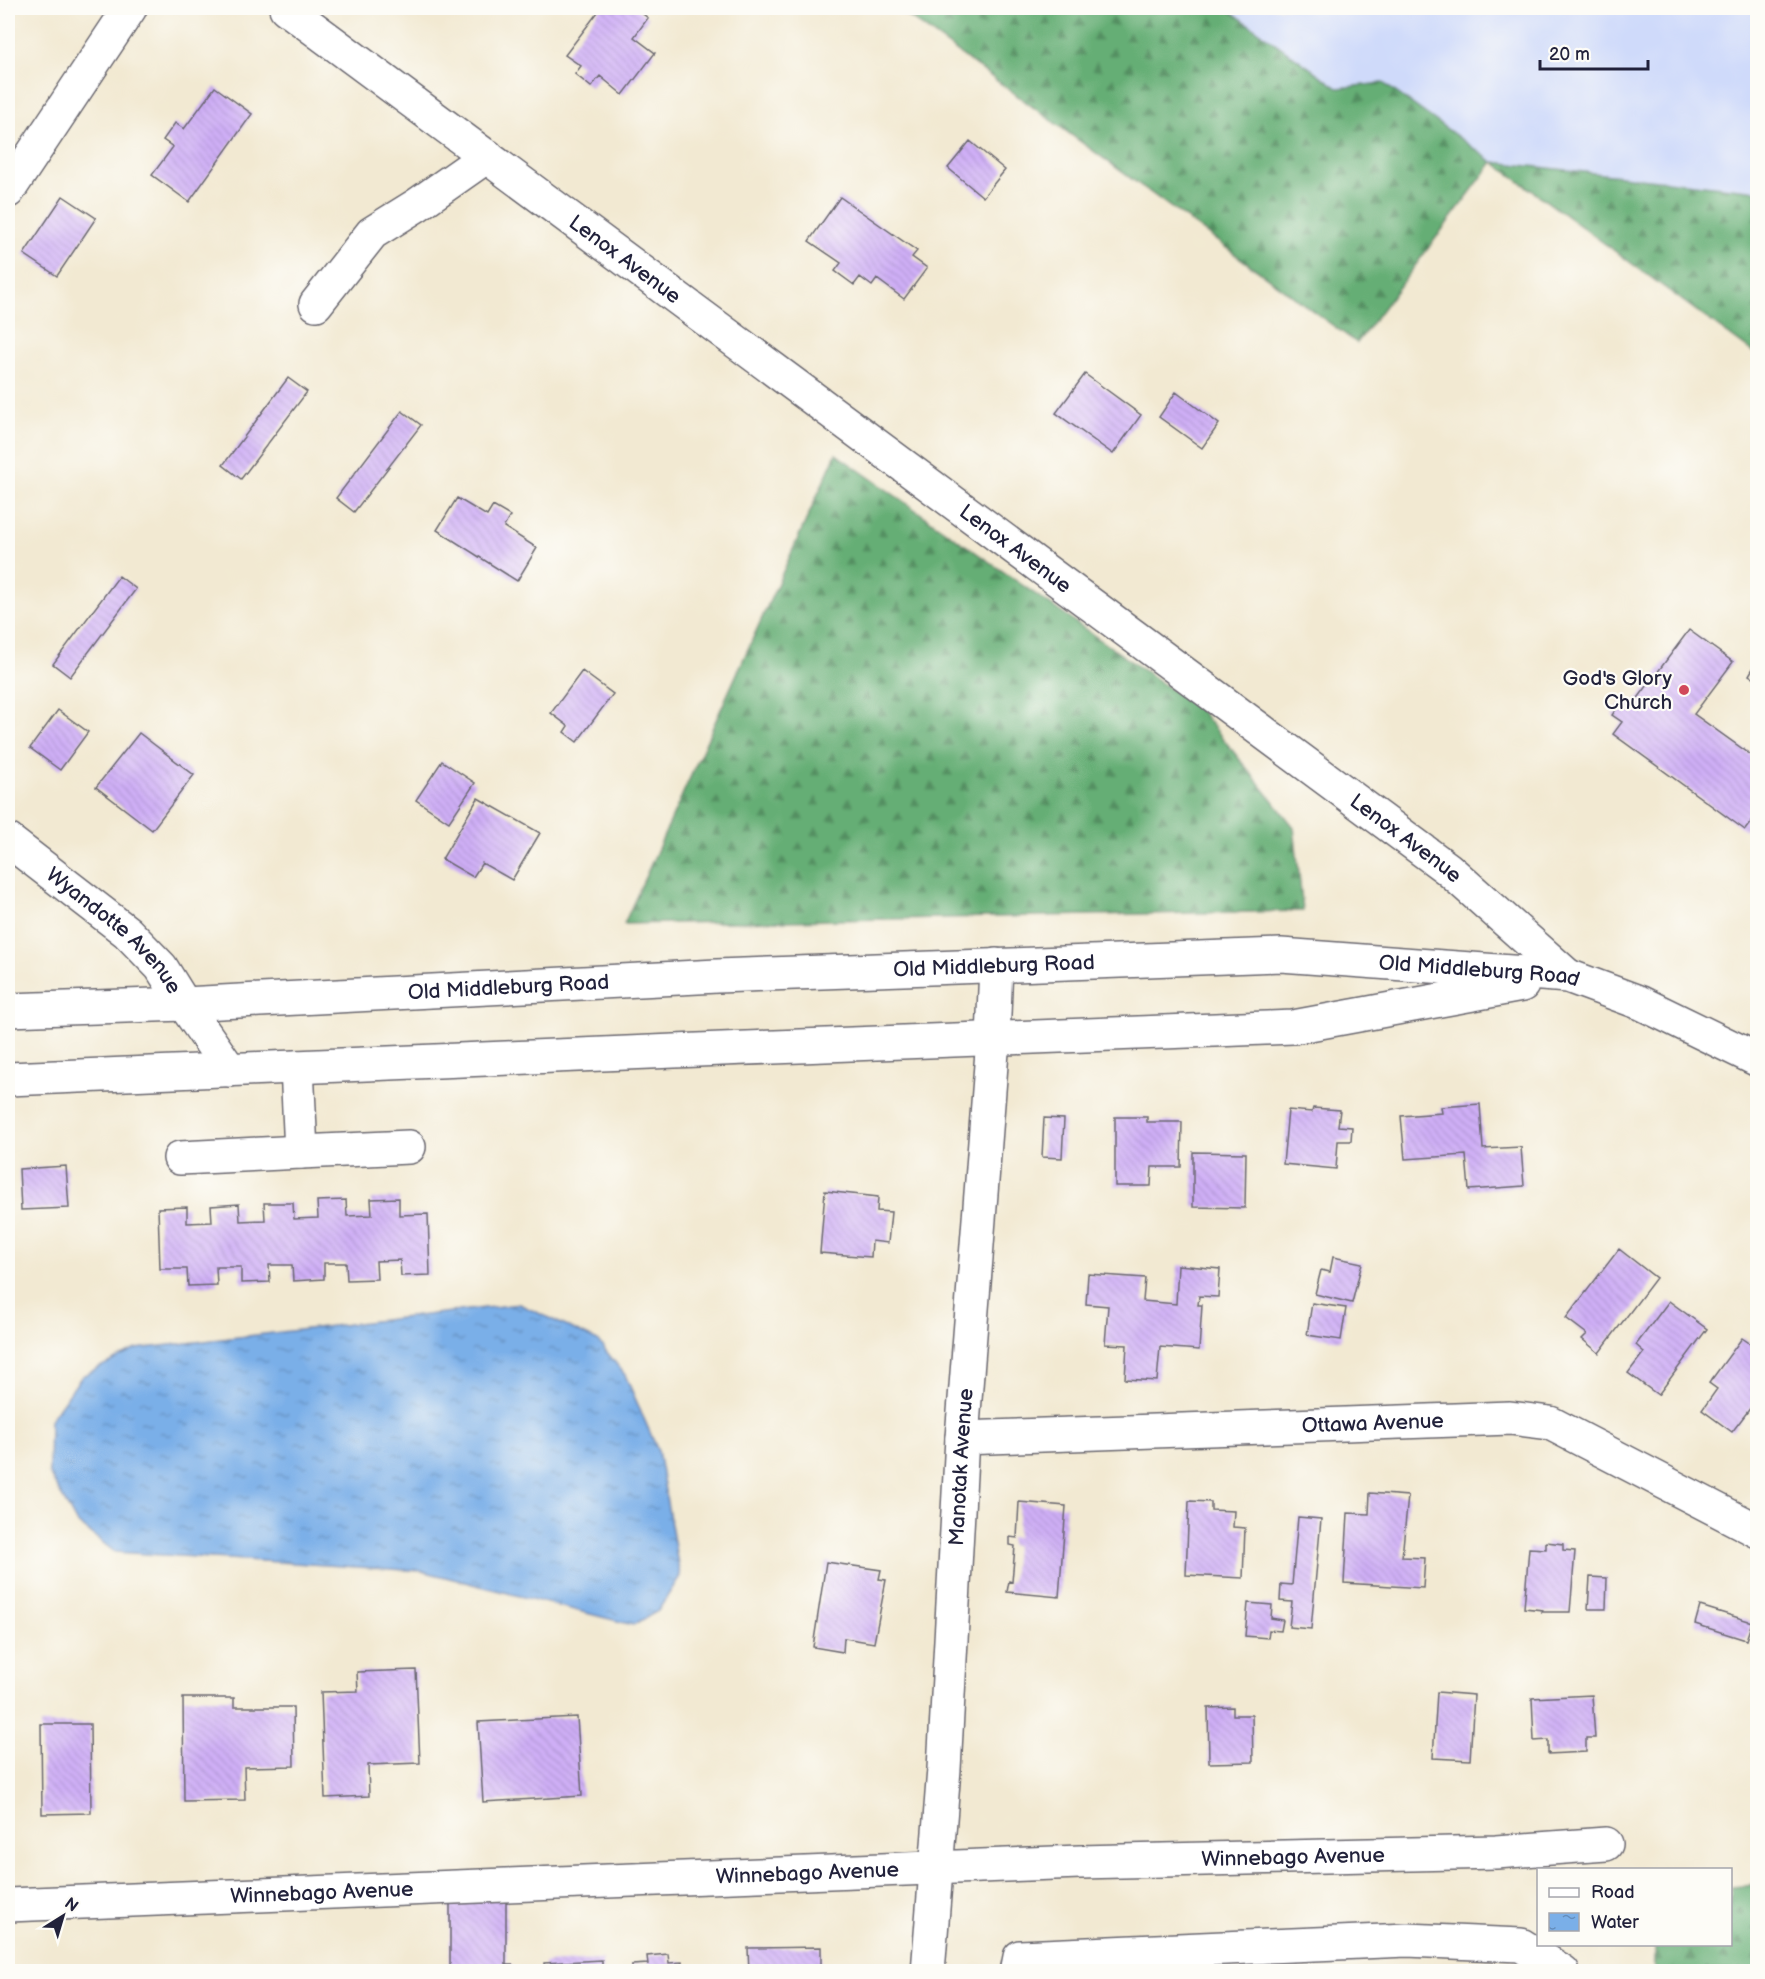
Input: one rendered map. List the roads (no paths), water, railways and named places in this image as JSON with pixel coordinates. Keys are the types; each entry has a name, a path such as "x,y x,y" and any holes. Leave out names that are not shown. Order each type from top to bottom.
{"street":[{"path":"8,191 130,8"},
{"name":"Lenox Avenue","path":"286,8 1448,869 1568,976 1641,1003 1758,1060"},
{"path":"316,304 372,233 487,156"},
{"name":"Wyandotte Avenue","path":"8,840 127,932 161,967 230,1070"},
{"name":"Old Middleburg Road","path":"8,1010 184,1004 717,976 1281,955 1568,976"},
{"name":"Manotak Avenue","path":"928,1971 944,1769 962,1438 993,1039 996,965"},
{"name":"Old Middleburg Road","path":"8,1079 1293,1027 1568,976"},
{"path":"297,1067 301,1152"},
{"path":"180,1158 409,1147"},
{"name":"Ottawa Avenue","path":"962,1438 1510,1418 1550,1423 1758,1531"},
{"name":"Winnebago Avenue","path":"8,1905 1080,1862 1496,1852 1606,1844"},
{"path":"1017,1971 1020,1957 1407,1940 1521,1946 1563,1971"}],"water":[{"path":"519,1304 598,1341 625,1375 658,1451 680,1576 658,1611 633,1625 422,1571 115,1552 76,1522 49,1473 50,1420 82,1376 136,1349"}],"place":[{"name":"God's Glory Church","path":"1684,690"}]}
